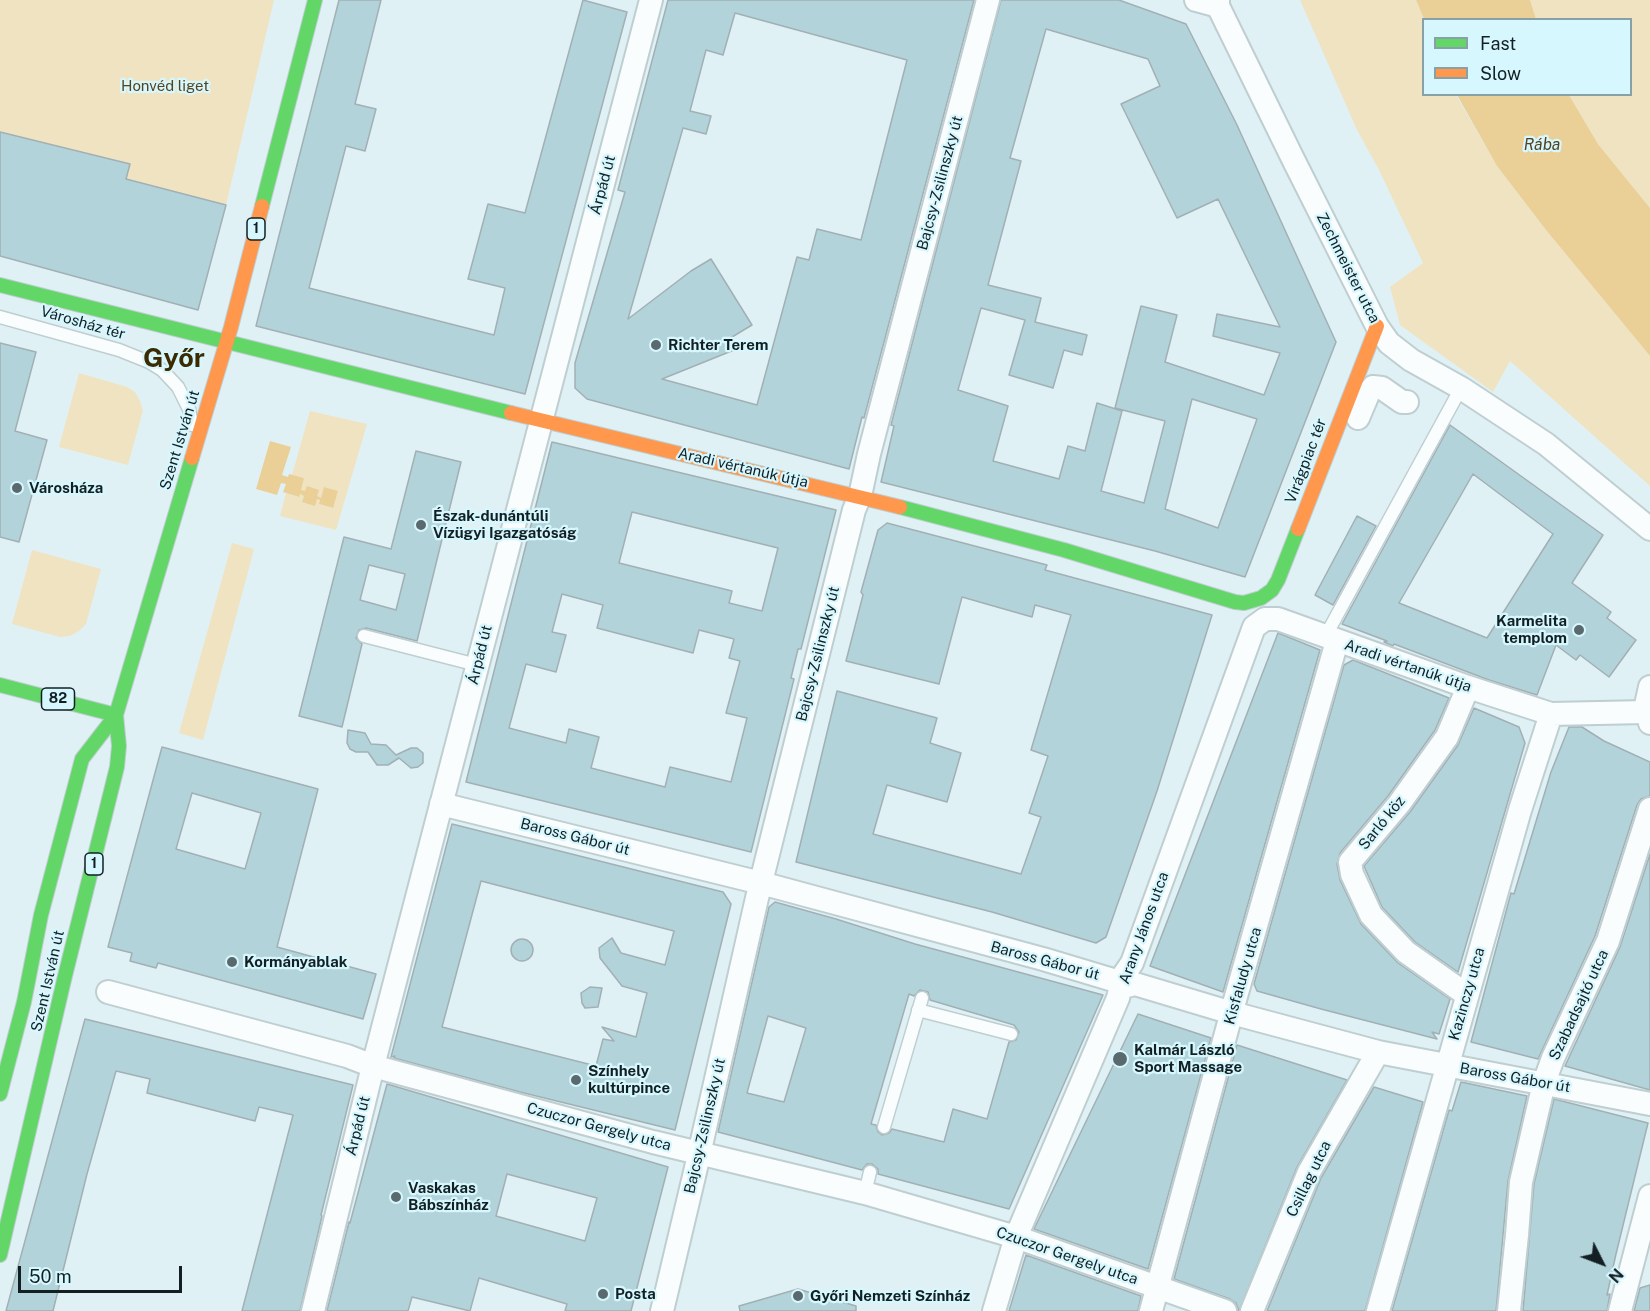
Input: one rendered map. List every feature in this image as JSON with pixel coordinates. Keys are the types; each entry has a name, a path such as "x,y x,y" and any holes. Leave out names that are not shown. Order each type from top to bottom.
{"main road":[{"name":"Szent István út","path":"0,1094 24,1002 41,915 82,759 116,714 226,342 315,0"},
{"name":"Városház tér","path":"0,285 226,342"},
{"name":"Virágpiac tér","path":"1265,612 1377,326"},
{"name":"Aradi vértanúk útja","path":"226,342 860,496 1064,550 1235,602 1248,603 1265,612"},
{"name":"82","path":"0,685 116,714"},
{"name":"Szent István út","path":"0,1255 64,980 117,767 119,746 116,714"}],"street":[{"name":"Árpád út","path":"313,1311 373,1066 651,0"},
{"name":"Bajcsy-Zsilinszky út","path":"662,1311 760,883 988,0"},
{"name":"Zechmeister utca","path":"1211,2 1377,326 1389,343 1411,360 1461,388 1546,444 1650,529"},
{"name":"Arany János utca","path":"994,1311 1016,1237 1123,983 1123,976 1132,963 1251,632 1265,612 1370,389 1382,388 1402,402 1407,402"},
{"name":"Aradi vértanúk útja","path":"1265,612 1331,639 1551,714 1648,717"},
{"name":"Kisfaludy utca","path":"1151,1311 1331,639"},
{"name":"Sarló köz","path":"1467,995 1406,952 1371,915 1352,874 1350,862 1399,804 1447,737 1468,687"},
{"path":"1648,717 1646,698 1650,687"},
{"name":"Kazinczy utca","path":"1378,1311 1520,810 1551,714"},
{"name":"Baross Gábor út","path":"441,804 760,883 1043,959 1127,986 1135,984 1232,1014 1378,1052 1650,1104"},
{"name":"Szabadsajtó utca","path":"1509,1311 1521,1182 1544,1083 1553,1058 1608,941 1650,809"},
{"name":"Czuczor Gergely utca","path":"108,992 653,1142 868,1183 1225,1311"},
{"name":"Csillag utca","path":"1252,1311 1309,1172 1378,1052"},
{"path":"1620,1311 1650,1197"}],"lane":[{"name":"Városház tér","path":"0,317 119,350 162,370 178,387 189,409 194,442 191,461"},
{"path":"1331,639 1461,388"},
{"path":"364,636 477,665"},
{"path":"884,1127 920,1004 1011,1034"}],"green space":[{"name":"Honvéd liget","path":"0,0 274,0 226,205 126,179 130,164 0,132"},
{"path":"1300,0 1416,0 1424,18 1422,96 1457,96 1497,166 1546,230 1650,356 1650,486 1510,361 1493,392 1400,325 1390,287 1423,263 1379,170 1357,130"},
{"path":"1530,0 1650,0 1650,208 1598,144 1570,96 1632,96 1632,18 1536,18"},
{"path":"79,373 127,387 135,392 140,401 143,410 128,465 59,447"},
{"path":"310,411 367,424 336,530 280,516 286,493 298,497 299,494 304,496 302,502 320,500 319,504 332,508 338,492 325,487 321,498 317,497 300,490 304,478 292,475"},
{"path":"232,543 254,549 203,740 179,733"},
{"path":"32,550 101,569 86,624 70,636 60,637 12,624"}],"water":[{"path":"1416,0 1530,0 1536,18 1424,18"},
{"name":"Rába","path":"1458,96 1570,96 1598,144 1650,208 1650,356 1546,230 1497,166"},
{"path":"270,441 291,447 282,475 288,477 289,474 304,478 301,490 305,491 307,486 319,490 317,496 321,498 324,487 338,491 333,508 319,504 320,500 317,499 315,506 302,502 304,496 300,494 299,497 283,492 286,484 281,483 277,495 256,489"}],"building":[{"path":"339,0 381,0 355,104 376,109 365,151 346,146 309,288 494,335 505,288 468,279 488,204 525,213 583,0 627,12 525,394 256,326"},
{"path":"668,0 974,0 849,469 587,399 575,388 575,363 625,192 618,190","holes":["735,13 907,60 861,240 817,229 809,260 797,257 757,405 662,379 734,350 727,340 752,325 711,259 691,271 628,319 683,128 706,134 711,116 690,111 706,50 723,55"]},
{"path":"1001,0 1119,0 1186,24 1237,125 1336,342 1245,577 1155,551 881,482 894,426 891,425","holes":["1046,29 1148,59 1160,86 1121,104 1177,218 1218,199 1280,327 1217,314 1213,336 1280,353 1264,395 1165,362 1177,315 1141,306 1115,408 1165,421 1144,503 1101,491 1122,411 1097,403 1085,451 1068,446 1059,479 993,461 1008,406 958,390 981,308 1025,320 1009,375 1053,388 1064,350 1082,355 1087,335 1035,322 1041,298 988,285 1021,161 1010,158","1192,399 1257,419 1218,528 1165,509"]},
{"path":"0,132 130,164 126,179 226,205 198,310 0,256"},
{"name":"Városháza","path":"0,343 36,352 15,431 47,440 19,542 0,537"},
{"path":"1450,425 1603,535 1572,583 1611,612 1607,618 1636,640 1609,677 1580,655 1576,660 1556,645 1537,695 1489,680 1394,644 1393,646 1384,642 1387,641 1342,624","holes":["1473,474 1553,534 1487,638 1399,603"]},
{"path":"552,442 836,510 801,649 798,649 791,678 794,679 751,852 466,782","holes":["632,512 778,548 762,611 729,603 732,591 619,563","562,594 603,605 597,628 693,653 699,630 734,639 729,658 740,661 726,713 747,718 731,782 670,767 665,787 591,768 599,737 569,729 566,743 509,728 526,664 556,672 566,635 552,632"]},
{"path":"416,451 461,462 417,641 366,628 359,630 356,638 362,644 342,727 299,716 344,537 391,549","holes":["369,565 405,574 396,610 360,600"]},
{"path":"1357,516 1376,526 1333,605 1315,595"},
{"path":"887,523 1047,565 1045,570 1212,615 1157,791 1106,937 1096,943 992,912 796,862 837,691 937,718 930,743 961,753 947,802 887,785 873,834 1021,874 1041,817 1029,813 1048,756 1031,750 1071,615 1035,605 1032,617 962,597 939,684 846,661 863,595 861,592 878,530"},
{"path":"1278,633 1320,650 1223,992 1150,966"},
{"path":"1353,660 1449,698 1435,730 1388,796 1340,853 1337,864 1340,880 1361,924 1398,963 1450,999 1439,1034 1432,1032 1437,1039 1257,991 1254,984 1344,665"},
{"path":"1474,708 1519,727 1525,743 1458,972 1415,942 1382,907 1364,866 1410,812 1458,745"},
{"path":"1569,727 1582,727 1604,741 1650,762 1650,796 1641,799 1637,805 1595,936 1538,1059 1471,1042 1511,893 1514,894 1551,772"},
{"path":"348,730 365,733 371,744 386,745 396,755 411,748 417,748 423,753 423,763 411,768 399,758 388,765 377,765 368,752 356,752 350,749 347,743"},
{"path":"162,747 318,789 277,947 376,974 363,1019 158,963 156,968 130,961 132,953 108,947","holes":["192,793 261,813 245,869 176,849"]},
{"path":"452,824 723,892 731,904 675,1130 520,1092 394,1058 395,1056 391,1057","holes":["481,881 674,931 665,965 621,953 612,938 599,948 600,958 622,986 647,993 636,1037 602,1027 614,1041 603,1039 596,1066 442,1027"]},
{"path":"1650,854 1650,1090 1565,1066 1620,947"},
{"path":"775,902 915,944 1103,995 1009,1209 878,1174 878,1169 872,1164 867,1164 862,1170 718,1132 769,907","holes":["920,990 928,992 930,1000 1014,1025 1019,1032 1016,1040 1009,1042 987,1119 953,1109 944,1142 892,1129 889,1133 882,1135 878,1132 876,1125 871,1124 909,994 914,996","768,1016 806,1028 784,1102 747,1093"]},
{"path":"522,939 532,946 533,950 526,960 522,961 512,954 511,950 518,940"},
{"path":"590,987 602,988 598,1007 585,1008 581,993"},
{"path":"1138,1014 1211,1038 1148,1269 1034,1229"},
{"path":"85,1019 353,1085 300,1311 242,1311 293,1115 259,1107 255,1121 147,1093 150,1079 116,1071 87,1174 53,1311 6,1311"},
{"path":"1237,1045 1347,1080 1297,1167 1239,1311 1236,1303 1230,1299 1174,1279"},
{"path":"1461,1082 1527,1096 1508,1181 1496,1311 1392,1311 1449,1110 1452,1111"},
{"path":"387,1084 668,1167 631,1311 565,1311 567,1304 479,1278 470,1311 412,1297 408,1311 327,1311","holes":["507,1174 597,1198 585,1241 496,1216"]},
{"path":"1374,1087 1423,1102 1365,1311 1267,1311 1321,1178"},
{"path":"1554,1099 1648,1123 1607,1295 1610,1294 1607,1311 1523,1311 1534,1184"},
{"path":"1026,1255 1141,1296 1138,1311 1009,1311"},
{"path":"1650,1285 1650,1311 1634,1311 1640,1288"},
{"name":"Győri Nemzeti Színház","path":"798,1289 856,1306 856,1311 740,1311 739,1306"}],"traffic: fast":[{"path":"262,206 315,0"},
{"path":"0,285 511,413"},
{"path":"0,1255 64,980 117,767 119,746 116,715 192,458"},
{"path":"900,507 1064,550 1244,603 1261,598 1272,590 1298,529"},
{"path":"0,685 116,715"},
{"path":"0,1094 24,1002 41,915 82,759 116,715"}],"traffic: slow":[{"path":"192,458 231,327 262,206"},
{"path":"1298,529 1377,326"},
{"path":"511,413 900,507"}],"place":[{"name":"Richter Terem","path":"656,345"},
{"name":"Városháza","path":"17,488"},
{"name":"Észak-dunántúli Vízügyi Igazgatóság","path":"421,525"},
{"name":"Karmelita templom","path":"1579,630"},
{"name":"Kormányablak","path":"232,962"},
{"name":"Kalmár László Sport Massage","path":"1120,1059"},
{"name":"Színhely kultúrpince","path":"576,1080"},
{"name":"Vaskakas Bábszínház","path":"396,1197"},
{"name":"Posta","path":"603,1294"},
{"name":"Győri Nemzeti Színház","path":"798,1296"}],"district":[{"name":"Győr","path":"174,359"}]}
